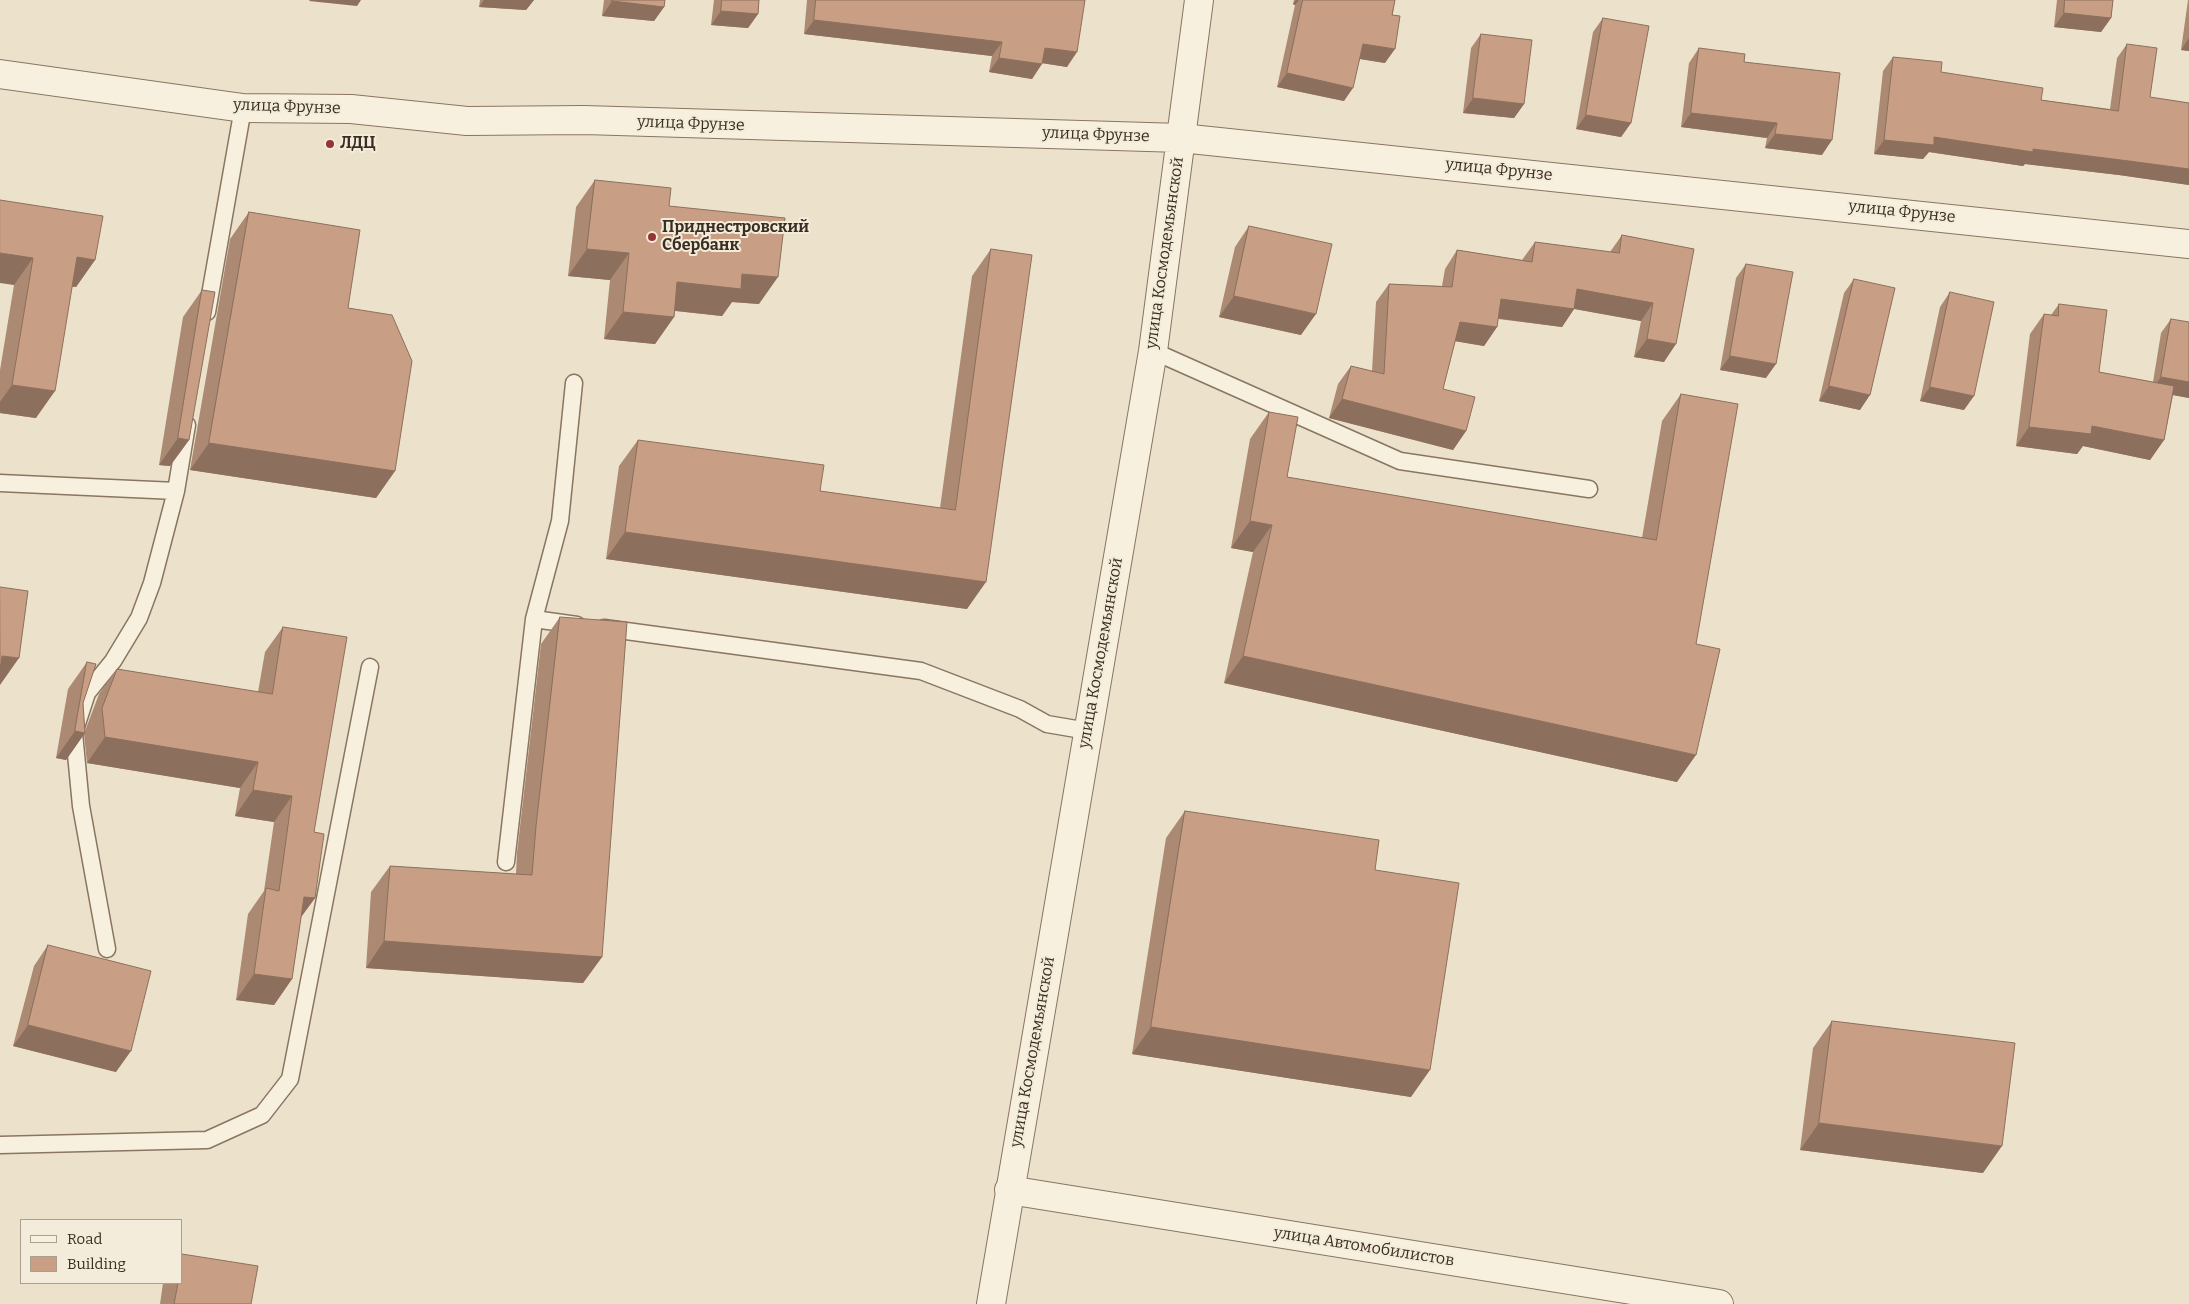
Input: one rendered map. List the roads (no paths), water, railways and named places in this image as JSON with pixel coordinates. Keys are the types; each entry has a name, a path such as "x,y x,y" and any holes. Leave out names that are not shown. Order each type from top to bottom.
{"street":[{"name":"улица Космодемьянской","path":"991,1304 1153,351 1199,0"},
{"name":"улица Фрунзе","path":"0,74 243,108 351,109 467,121 584,120 1181,138 2189,244"},
{"name":"улица Автомобилистов","path":"1009,1190 1719,1304"}],"lane":[{"path":"205,324 243,108"},
{"path":"1153,351 1400,461 1589,489"},
{"path":"506,862 534,619 560,521 574,383"},
{"path":"107,949 81,806 74,733 87,693 113,661 139,618 152,583 176,491 190,412"},
{"path":"0,483 176,491"},
{"path":"534,619 921,671 1020,709 1047,724 1088,731"},
{"path":"0,1144 207,1140 262,1115 290,1078 370,667"}],"place":[{"name":"ЛДЦ","path":"330,144"},
{"name":"Приднестровский Сбербанк","path":"652,237"}]}
